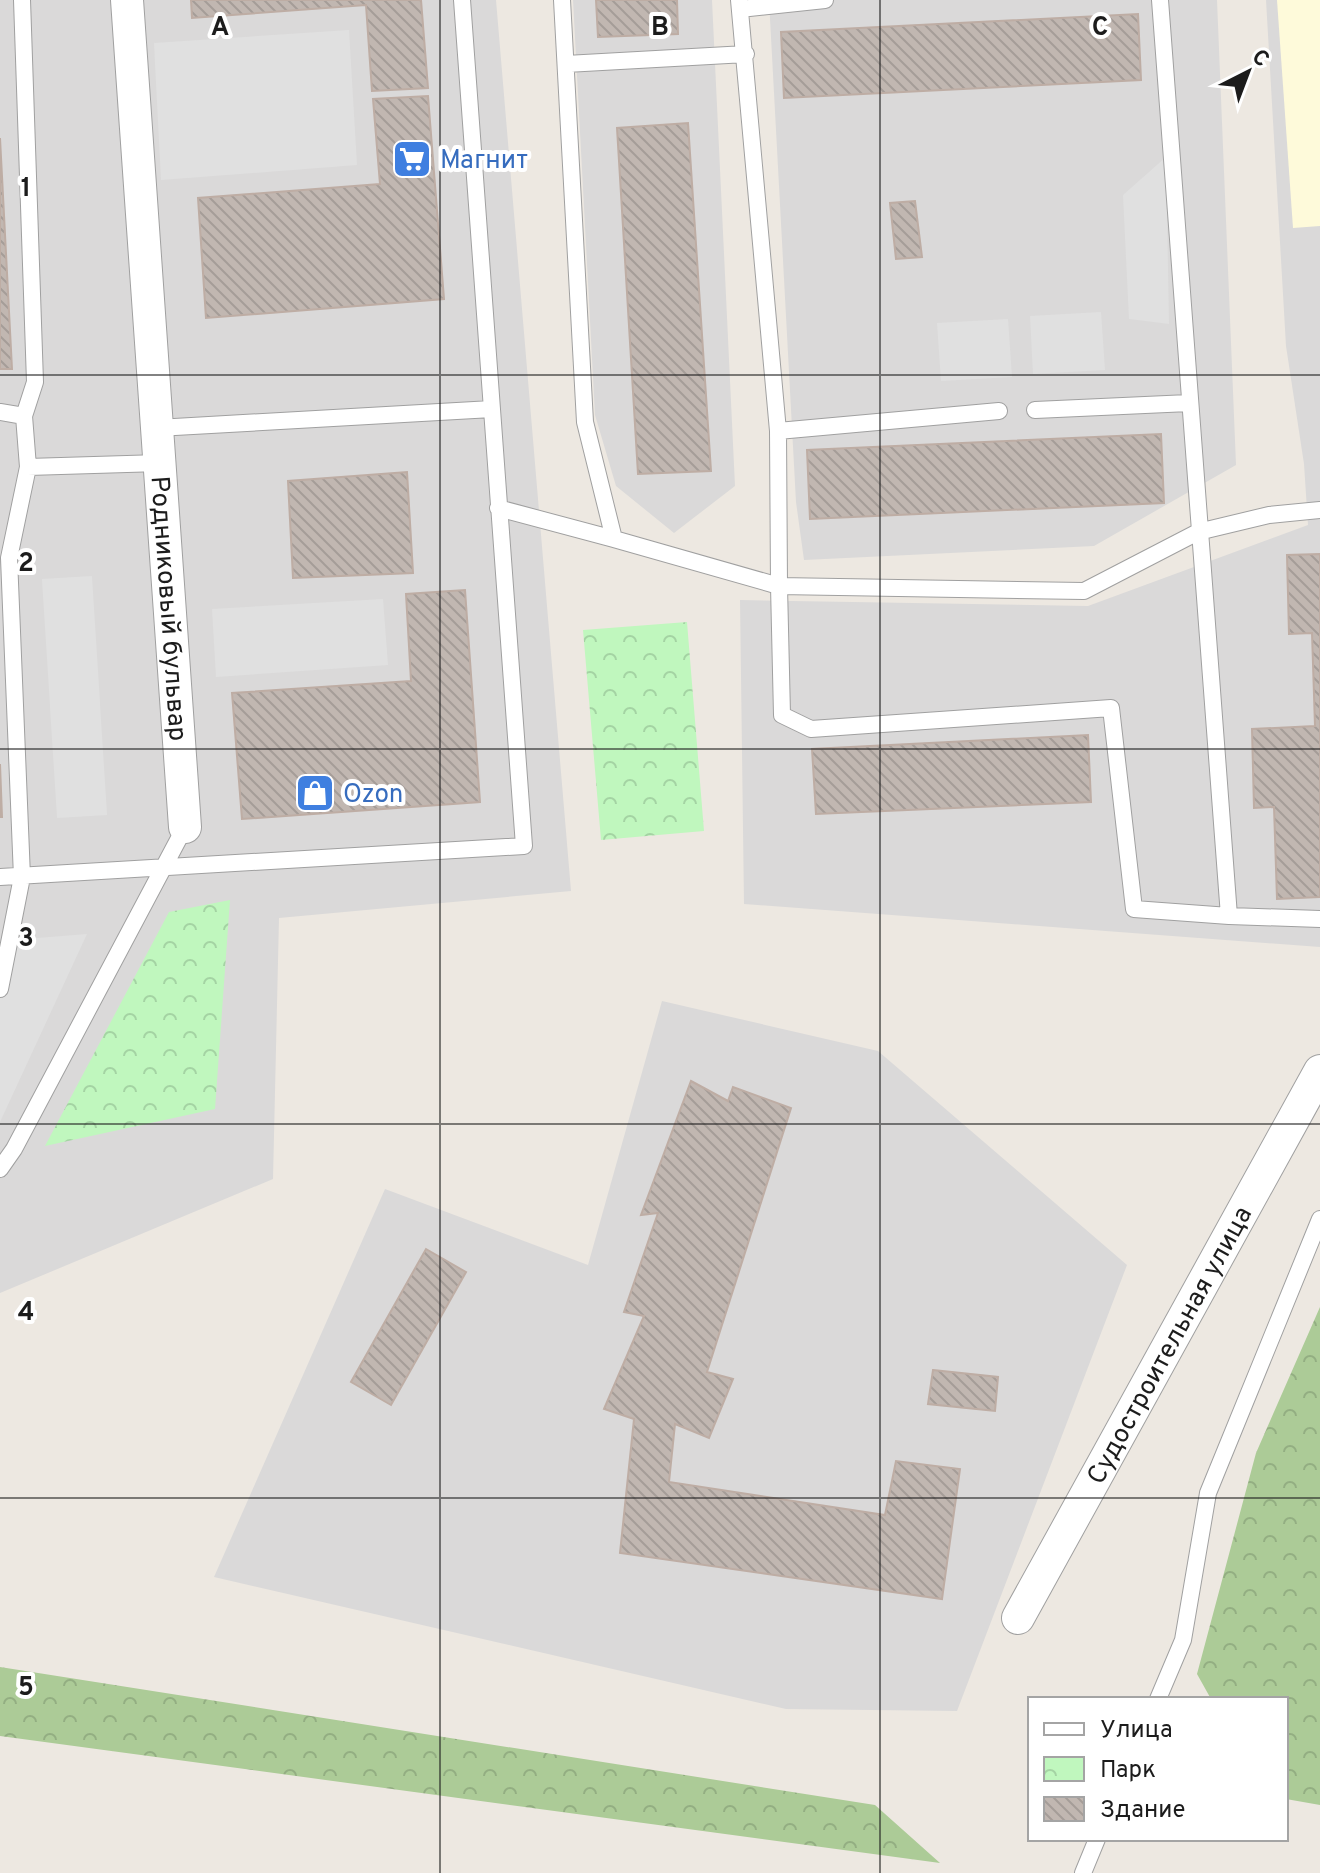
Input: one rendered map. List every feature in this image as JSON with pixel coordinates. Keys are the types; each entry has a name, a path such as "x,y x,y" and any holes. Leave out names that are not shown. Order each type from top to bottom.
{"street":[{"name":"Родниковый бульвар","path":"127,0 185,827"},
{"name":"Судостроительная улица","path":"1018,1618 1320,1071"}],"lane":[{"path":"0,989 22,877 4,558 28,467 24,416 35,382 22,0"},
{"path":"0,877 524,846 462,0"},
{"path":"562,0 585,422 614,539"},
{"path":"825,0 740,4 778,431 782,715 811,729 1111,708 1134,909 1320,919"},
{"path":"1160,0 1229,916"},
{"path":"566,64 746,54"},
{"path":"1035,410 1189,403"},
{"path":"157,428 492,409"},
{"path":"778,431 999,411"},
{"path":"0,412 24,416"},
{"path":"28,467 160,463"},
{"path":"498,508 779,586 1084,591 1198,532 1269,515 1320,510"},
{"name":"Родниковый бульвар","path":"0,1169 22,1135 185,827"},
{"path":"1159,1697 1183,1640 1208,1493 1320,1219"},
{"path":"1084,1869 1096,1841"}],"shaded area":[{"path":"0,0 496,0 571,891 279,918 273,1179 0,1293"},
{"path":"573,0 712,0 735,486 674,533 616,486 595,415"},
{"path":"769,0 1217,0 1236,465 1094,546 804,560 796,502"},
{"path":"1266,0 1320,0 1320,947 744,904 740,600 1088,606 1308,525 1304,464 1286,346"},
{"path":"1277,0 1320,0 1320,226 1293,228"},
{"path":"349,30 357,165 161,180 154,43"},
{"path":"1166,157 1169,324 1129,319 1123,195"},
{"path":"1101,312 1105,370 1033,374 1030,316"},
{"path":"1008,319 1012,377 941,381 937,323"},
{"path":"92,576 107,815 57,818 42,579"},
{"path":"383,599 388,665 216,677 212,609"},
{"path":"87,934 0,1122 0,941"},
{"path":"662,1001 878,1051 1127,1265 957,1711 786,1709 214,1577 385,1189 588,1265"}],"green space":[{"path":"687,622 704,831 601,840 583,630"},
{"path":"230,900 215,1109 45,1146 169,912"},
{"path":"1320,1307 1320,1805 1288,1799 1288,1697 1210,1697 1197,1674 1256,1453"},
{"path":"0,1667 875,1805 940,1863 0,1736"}],"building":[{"path":"191,0 421,0 428,88 372,91 366,5 192,18"},
{"path":"596,0 677,0 678,34 598,37"},
{"path":"1138,14 1141,80 784,98 781,32"},
{"path":"428,96 444,299 206,318 198,198 380,184 373,99"},
{"path":"688,123 711,471 638,474 617,128"},
{"path":"0,138 12,369 0,369"},
{"path":"915,201 922,257 896,259 890,203"},
{"path":"1161,434 1164,503 810,519 807,450"},
{"path":"407,472 413,573 293,578 288,481"},
{"path":"1320,554 1320,897 1277,899 1274,807 1254,808 1252,729 1315,726 1312,633 1289,634 1287,555"},
{"path":"465,590 480,802 242,819 232,693 411,681 406,594"},
{"path":"1088,735 1091,802 816,814 812,749"},
{"path":"0,764 2,817 0,817"},
{"path":"691,1081 728,1101 733,1087 791,1108 707,1372 733,1379 709,1438 675,1424 669,1482 885,1515 896,1461 960,1469 942,1599 620,1553 634,1419 604,1409 644,1316 624,1312 658,1213 641,1215"},
{"path":"426,1249 466,1272 391,1405 351,1382"},
{"path":"933,1370 998,1377 995,1411 928,1404"}],"place":[{"name":"Магнит","path":"412,159"},
{"name":"Ozon","path":"315,793"}]}
